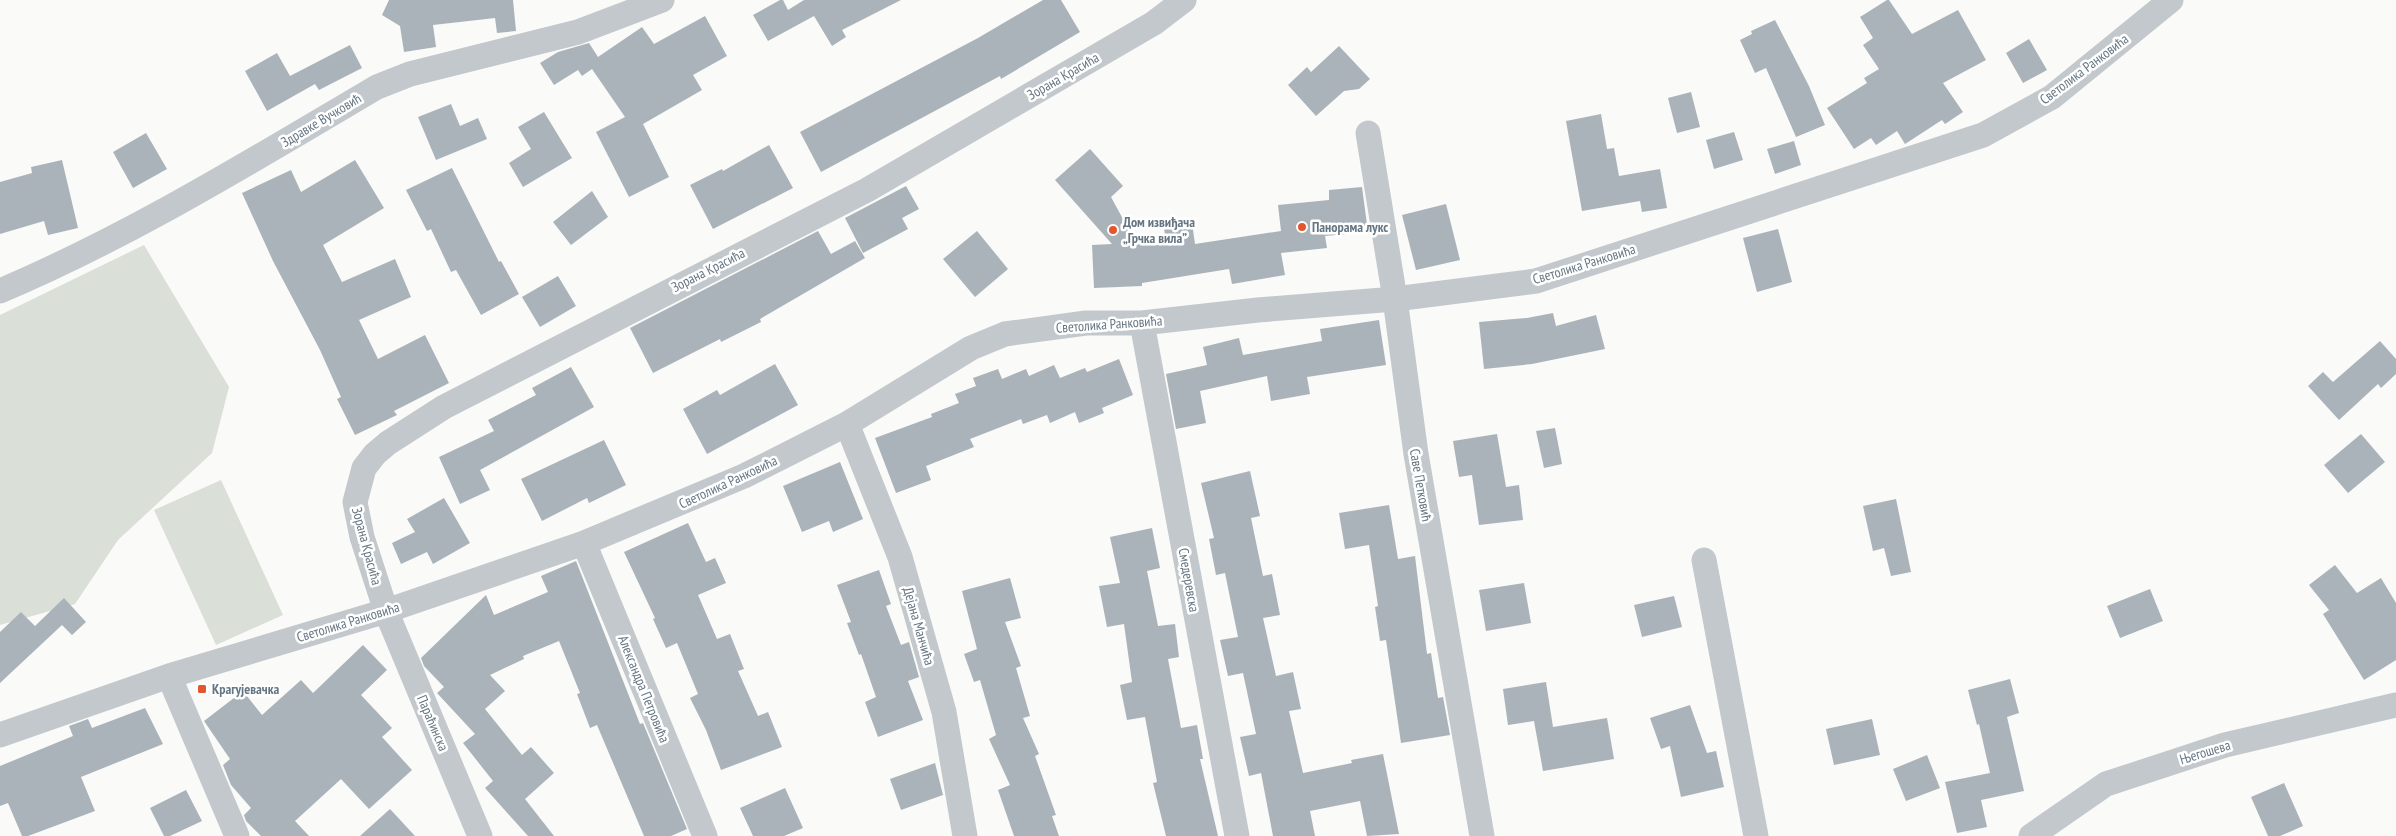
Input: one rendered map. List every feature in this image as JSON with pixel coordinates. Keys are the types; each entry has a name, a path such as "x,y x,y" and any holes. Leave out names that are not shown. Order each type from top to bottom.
{"street":[{"name":"Здравке Вучковић","path":"0,292 113,239 189,198 377,87 410,74 578,32 662,0"},
{"name":"Зорана Красића","path":"386,611 362,537 355,502 364,468 388,443 416,424 488,382 867,190 1154,23 1184,0"},
{"name":"Светолика Ранковића","path":"0,735 170,676 386,611 584,543 744,476 847,424 945,362 971,348 1005,334 1086,323 1142,323 1258,310 1395,299 1536,281 1983,136 2052,97 2171,0"},
{"name":"Саве Петковић","path":"1368,133 1395,299 1416,454 1482,836"},
{"name":"Смедеревска","path":"1142,323 1237,836"},
{"name":"Дејана Манчића","path":"847,424 900,558 944,712 965,836"},
{"name":"Александра Петровића","path":"584,543 705,836"},
{"path":"1704,560 1756,836"},
{"name":"Параћинска","path":"386,611 480,836"},
{"path":"170,676 237,836"},
{"name":"Његошева","path":"2031,836 2106,784 2224,745 2396,705"}],"shaded area":[{"path":"144,245 229,387 212,453 118,540 75,604 0,625 0,315"},
{"path":"221,480 283,615 216,645 154,510"}],"building":[{"path":"389,0 513,0 516,31 497,33 495,18 433,25 436,47 404,52 400,26 382,15"},
{"path":"783,0 788,10 804,0 901,0 842,30 846,37 832,46 814,16 768,41 753,15"},
{"path":"1043,0 1061,0 1080,32 1001,79 1000,76 821,172 800,132 978,38"},
{"path":"1889,0 1912,34 1958,10 1986,60 1943,83 1963,112 1945,124 1942,120 1905,144 1897,131 1876,145 1871,138 1854,149 1827,108 1867,83 1864,78 1879,69 1863,45 1873,38 1860,17"},
{"path":"705,16 727,56 693,75 702,90 643,124 669,177 629,197 596,132 625,117 592,69 582,76 578,70 554,85 540,63 558,52 589,43 598,57 642,27 654,44"},
{"path":"1775,20 1809,86 1825,125 1796,137 1766,68 1755,73 1740,40 1752,34 1751,31"},
{"path":"2029,39 2047,70 2023,83 2006,53"},
{"path":"350,45 362,68 319,90 315,84 267,111 245,71 277,53 290,76"},
{"path":"1339,46 1370,79 1359,89 1344,91 1316,116 1288,85 1307,67 1311,72"},
{"path":"1691,92 1700,127 1677,133 1668,98"},
{"path":"451,104 460,126 478,118 487,139 436,160 418,117"},
{"path":"544,112 572,158 523,187 509,163 531,149 518,127"},
{"path":"1601,114 1607,149 1614,148 1619,176 1660,169 1667,208 1642,212 1640,201 1582,211 1566,121"},
{"path":"1734,132 1743,160 1714,169 1706,140"},
{"path":"146,133 167,169 133,188 113,152"},
{"path":"1794,141 1801,165 1775,174 1767,149"},
{"path":"769,145 793,188 713,229 690,185 722,169 723,171"},
{"path":"1090,149 1123,186 1111,197 1136,243 1166,242 1164,228 1192,223 1195,244 1281,231 1278,205 1329,200 1329,190 1362,187 1368,232 1325,236 1327,248 1281,253 1285,275 1232,284 1229,269 1142,283 1142,286 1094,288 1092,245 1112,244 1055,180"},
{"path":"62,160 78,228 48,235 44,221 0,234 0,182 32,173 31,167"},
{"path":"355,160 384,208 323,245 342,282 395,259 411,297 359,320 378,359 425,335 449,383 394,411 397,415 355,435 337,399 341,397 320,350 273,261 242,193 291,170 301,192"},
{"path":"452,168 499,262 501,261 519,294 481,315 456,270 451,272 431,229 427,231 406,190"},
{"path":"906,186 919,209 902,218 908,229 863,253 845,218"},
{"path":"592,191 608,217 571,245 553,222"},
{"path":"1446,204 1460,260 1416,270 1402,215"},
{"path":"1778,229 1792,282 1757,292 1743,238"},
{"path":"818,231 831,254 855,241 865,258 760,319 761,322 721,342 720,339 653,373 630,328"},
{"path":"977,231 1008,269 975,297 943,259"},
{"path":"558,276 576,306 540,327 522,297"},
{"path":"1553,313 1556,326 1596,315 1605,349 1532,364 1484,369 1479,322 1527,318"},
{"path":"1379,320 1386,365 1307,377 1310,394 1271,401 1267,376 1200,391 1206,423 1176,429 1166,374 1207,365 1203,347 1239,338 1243,355 1322,341 1320,329"},
{"path":"2380,341 2396,359 2396,374 2381,388 2378,384 2339,420 2308,386 2323,372 2333,382"},
{"path":"1119,359 1133,395 1102,408 1104,413 1079,423 1075,412 1050,423 1047,415 1023,424 1021,419 970,439 974,447 926,466 931,480 896,493 875,438 932,417 931,414 959,403 955,394 976,386 973,378 998,369 1002,379 1026,369 1029,376 1054,365 1060,378 1085,368 1087,372"},
{"path":"775,364 798,405 707,454 683,409 717,390 720,395"},
{"path":"571,367 594,407 480,470 490,490 460,504 439,457 494,431 488,420 536,395 532,388"},
{"path":"1555,428 1562,464 1544,468 1536,431"},
{"path":"1497,434 1506,487 1519,485 1523,520 1479,525 1472,475 1459,477 1453,441"},
{"path":"2361,434 2385,462 2348,493 2324,465"},
{"path":"604,440 626,485 589,503 587,498 542,521 521,479"},
{"path":"840,462 863,519 833,532 829,521 802,532 783,486"},
{"path":"1250,471 1260,516 1251,518 1263,576 1272,574 1280,615 1263,618 1276,676 1293,672 1301,709 1289,711 1303,773 1352,763 1351,760 1383,754 1399,834 1367,836 1360,801 1310,811 1315,836 1273,836 1261,773 1249,776 1240,737 1256,734 1243,673 1228,676 1220,640 1238,637 1225,573 1216,575 1209,539 1214,538 1201,483"},
{"path":"444,498 470,543 433,564 427,552 401,564 392,543 415,532 407,519"},
{"path":"1896,499 1911,572 1891,576 1884,548 1873,551 1863,506"},
{"path":"1389,505 1398,559 1415,556 1427,654 1431,653 1438,698 1443,697 1450,735 1401,743 1386,640 1380,641 1375,607 1378,606 1369,545 1345,549 1339,513"},
{"path":"688,523 706,562 715,558 726,583 698,595 717,639 730,634 744,669 738,671 758,716 768,712 782,747 721,770 706,730 690,698 698,694 677,643 666,648 653,619 655,618 624,552"},
{"path":"1152,528 1160,568 1147,571 1158,626 1175,624 1179,657 1168,659 1181,728 1197,725 1203,759 1200,759 1218,836 1166,836 1153,783 1157,782 1145,717 1127,720 1120,685 1132,682 1124,624 1107,627 1099,586 1120,583 1110,537"},
{"path":"576,561 640,724 643,723 687,829 671,836 644,836 597,725 590,728 577,694 580,693 559,641 523,656 524,659 490,675 505,691 485,709 522,755 531,747 554,773 525,799 554,836 528,836 485,788 493,781 463,743 475,734 437,693 444,687 424,666 421,658 486,595 494,615 548,592 541,576"},
{"path":"2335,565 2357,593 2381,578 2396,603 2396,660 2364,680 2323,614 2329,610 2309,585"},
{"path":"879,570 891,604 886,606 901,645 909,642 919,677 908,681 923,720 878,737 865,702 876,697 861,654 859,655 847,623 851,622 837,585"},
{"path":"1010,578 1021,618 1005,622 1021,666 1016,668 1030,716 1023,718 1039,754 1035,756 1056,815 1052,816 1059,836 1014,836 998,790 1010,785 989,739 996,735 980,680 974,682 964,654 977,649 962,591"},
{"path":"1524,583 1531,623 1486,631 1479,590"},
{"path":"2150,589 2163,621 2120,638 2107,606"},
{"path":"1674,596 1682,627 1642,637 1634,605"},
{"path":"64,598 86,622 72,635 62,625 0,683 0,632 21,612 35,626"},
{"path":"363,645 387,670 361,695 392,728 382,737 412,770 369,809 341,779 295,821 309,836 261,836 246,821 244,815 251,808 231,785 223,765 230,759 204,721 243,691 262,715 301,680 313,693"},
{"path":"2010,679 2019,713 2007,717 2024,791 1981,800 1987,827 1957,833 1945,782 1990,773 1979,724 1977,725 1968,690"},
{"path":"1546,682 1553,727 1607,718 1614,759 1543,771 1534,721 1508,725 1503,689"},
{"path":"1690,705 1707,753 1716,751 1724,787 1681,797 1670,746 1661,749 1650,718"},
{"path":"145,708 163,744 81,777 95,811 28,836 22,836 8,803 0,806 0,766 73,736 69,726 88,719 92,728"},
{"path":"1872,719 1880,755 1834,765 1826,729"},
{"path":"1927,755 1940,788 1906,801 1893,769"},
{"path":"935,763 943,795 901,810 890,779"},
{"path":"2284,783 2303,826 2280,836 2268,836 2251,797"},
{"path":"785,788 803,828 784,836 753,836 740,808"},
{"path":"186,790 202,821 170,836 164,836 150,808"},
{"path":"390,809 415,836 360,836"}],"place":[{"name":"Панорама лукс","path":"1302,227"},
{"name":"Дом извиђача „Грчка вила”","path":"1113,230"},
{"name":"Крагујевачка","path":"202,689"}]}
